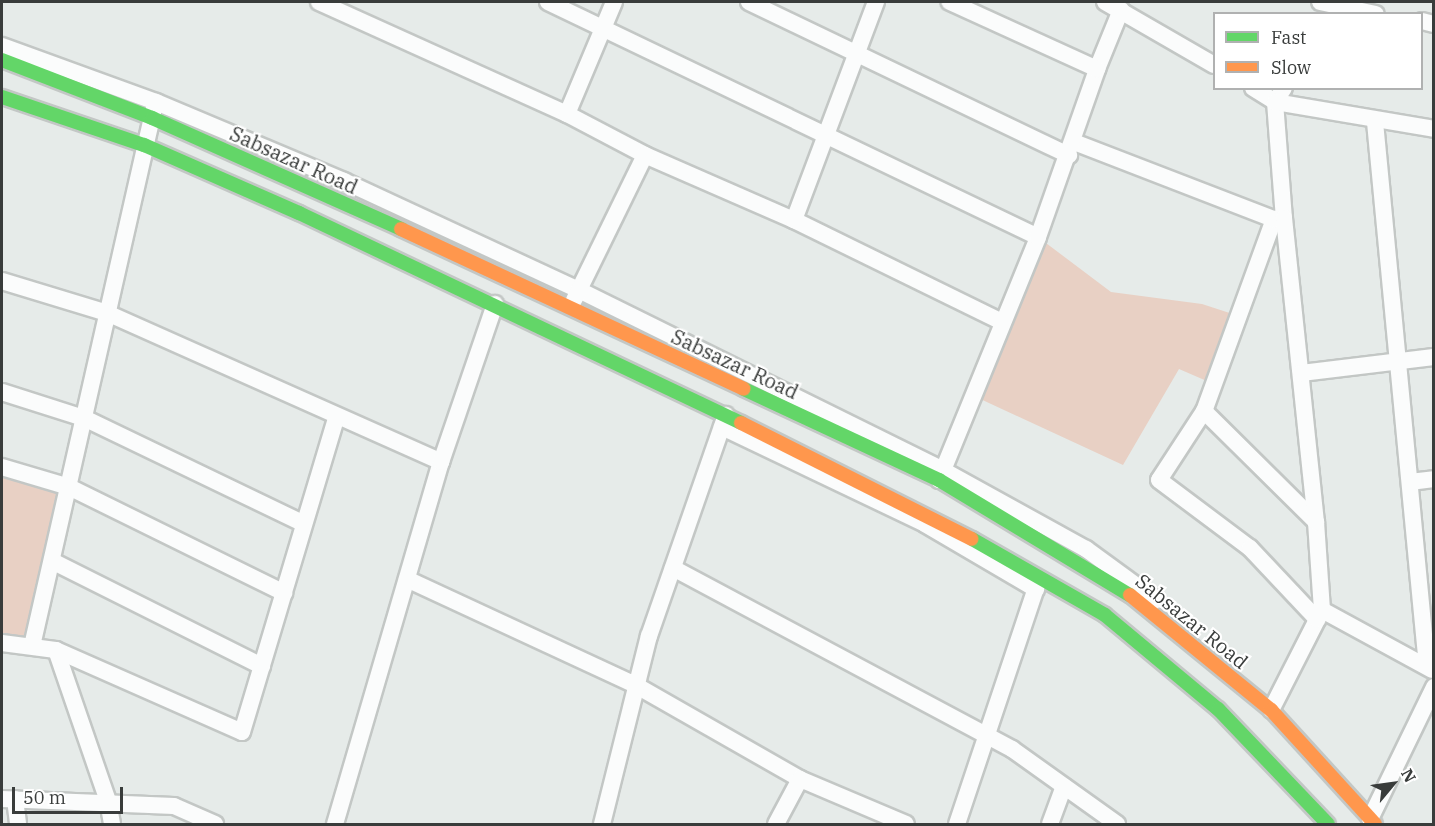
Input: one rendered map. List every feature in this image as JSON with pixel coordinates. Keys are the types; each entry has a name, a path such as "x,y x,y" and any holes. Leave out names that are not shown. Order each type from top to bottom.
{"main road":[{"name":"Sabsazar Road","path":"2,60 154,110 571,306 699,370 941,475"},
{"path":"2,97 144,145 495,304 687,396 724,421"},
{"path":"687,396 699,370"},
{"path":"1038,583 1105,615 1218,709 1328,825"}],"street":[{"path":"319,2 567,114 645,155 794,220 1002,322"},
{"path":"548,2 1038,237"},
{"path":"567,114 601,28 614,2"},
{"path":"749,2 1071,148 1279,218"},
{"path":"794,220 876,2"},
{"path":"950,2 1097,69"},
{"path":"1105,2 1213,64"},
{"path":"1329,7 1363,12"},
{"path":"941,475 1038,237 1097,69 1121,10"},
{"path":"2,46 154,110 344,181 579,290 1086,549 1145,591 1272,706 1374,818 1434,687"},
{"path":"1261,90 1375,122 1434,129"},
{"path":"1272,706 1320,614 1316,522 1301,373 1279,218 1280,95"},
{"path":"32,646 144,145 154,110"},
{"path":"1375,122 1430,668"},
{"path":"571,306 645,155"},
{"path":"1279,218 1204,411 1159,480 1250,548 1320,614 1430,668"},
{"path":"2,281 107,313 441,462"},
{"path":"335,825 441,462 495,304"},
{"path":"1301,373 1434,357"},
{"path":"2,392 84,418 304,524"},
{"path":"1204,411 1316,522"},
{"path":"2,643 56,650 242,732 337,416"},
{"path":"602,825 637,686 673,568 724,421 1038,583 989,737 957,825"},
{"path":"2,467 69,488 284,593"},
{"path":"1410,482 1434,478"},
{"path":"52,561 261,666"},
{"path":"673,568 989,737 1064,786 1117,825"},
{"path":"407,579 637,686 800,779 906,825"},
{"path":"56,650 108,801 112,825"},
{"path":"776,825 800,779"},
{"path":"1050,825 1064,786"},
{"path":"18,825 8,799 108,801 174,806 215,825"}],"shaded area":[{"path":"1038,237 1111,292 1202,304 1245,318 1216,385 1179,369 1123,465 976,397"},
{"path":"2,462 70,482 32,646 2,643"}],"traffic: fast":[{"path":"2,60 152,118 401,229"},
{"path":"2,97 144,145 299,213 741,423"},
{"path":"744,389 939,480 1130,595"},
{"path":"972,539 1105,615 1218,709 1328,824"}],"traffic: slow":[{"path":"401,229 744,389"},
{"path":"741,423 972,539"},
{"path":"1130,595 1271,710 1375,824"}]}
